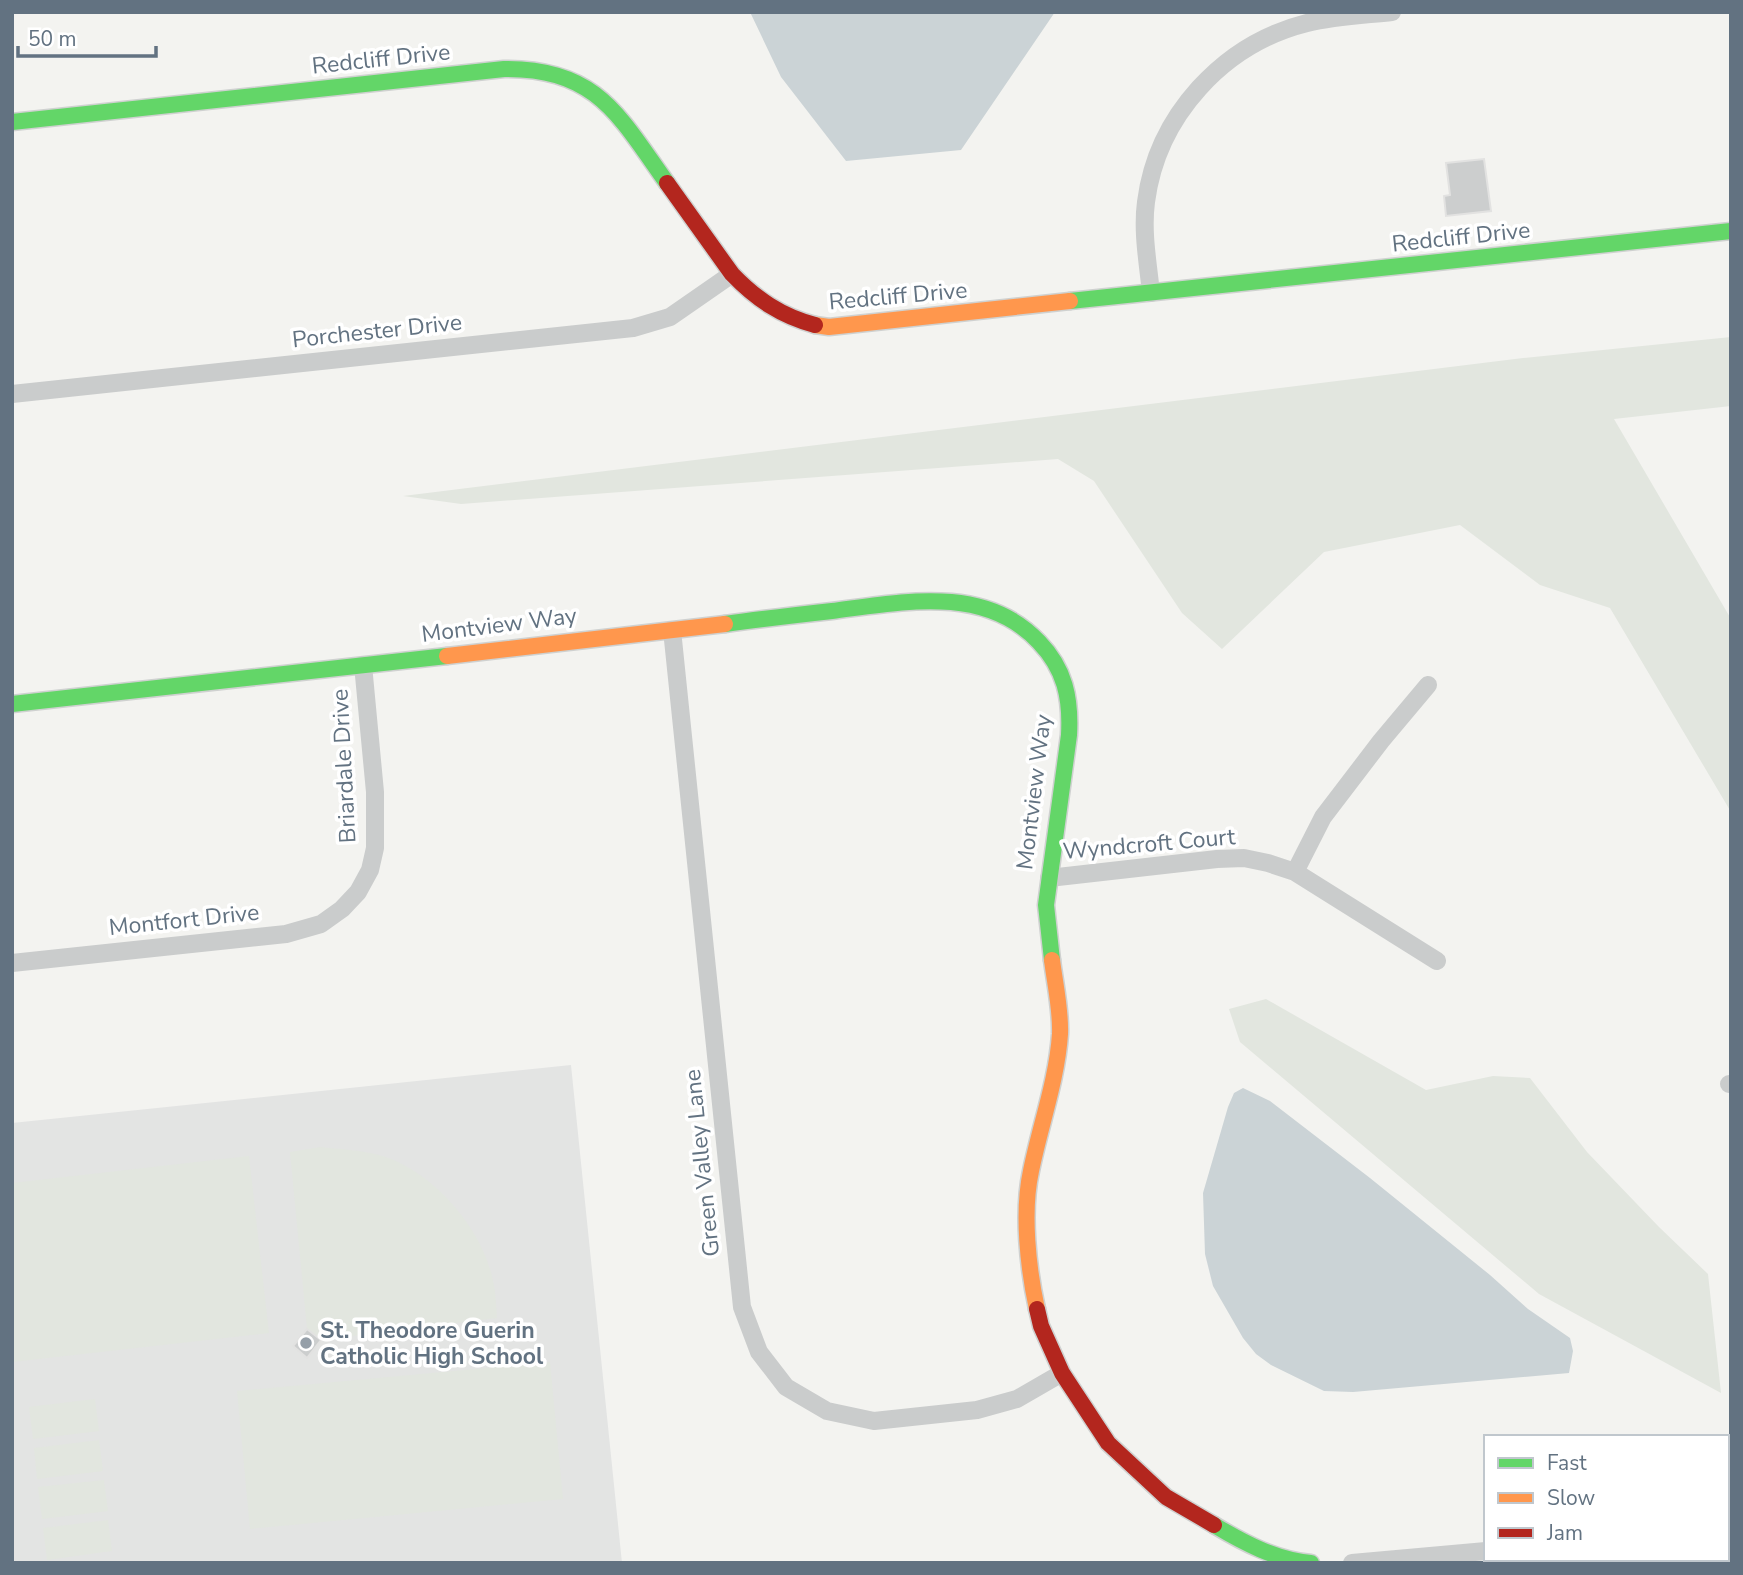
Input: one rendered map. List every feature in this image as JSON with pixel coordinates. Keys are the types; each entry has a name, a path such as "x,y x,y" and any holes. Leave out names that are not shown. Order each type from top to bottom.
{"street":[{"path":"1151,293 1145,224 1149,183 1170,128 1194,92 1235,55 1265,38 1319,20 1392,12"},
{"name":"Redcliff Drive","path":"12,122 504,69 531,69 556,74 593,90 615,110 732,274 758,300 798,321 829,327 1731,231"},
{"name":"Porchester Drive","path":"12,394 633,328 670,317 732,274"},
{"name":"Montview Way","path":"12,704 362,666 900,602 971,603 1013,620 1037,639 1053,658 1065,683 1070,711 1046,905 1060,1032 1056,1064 1030,1174 1028,1239 1032,1287 1041,1326 1062,1373 1108,1443 1166,1497 1236,1538 1289,1561 1311,1563"},
{"name":"Green Valley Lane","path":"672,630 742,1307 759,1352 786,1387 827,1411 874,1421 977,1410 1017,1399 1062,1373"},
{"name":"Briardale Drive","path":"352,900 370,870 375,848 375,792 362,666"},
{"path":"1295,872 1323,817 1428,685"},
{"name":"Wyndcroft Court","path":"1049,878 1204,860 1244,858 1268,863 1295,872 1437,961"},
{"name":"Montfort Drive","path":"12,963 286,934 321,924 352,900"},
{"path":"1352,1563 1484,1550"}],"shaded area":[{"path":"750,12 1055,12 961,150 846,161 781,77"},
{"path":"1731,337 1731,406 1614,419 1731,619 1731,812 1610,608 1540,585 1460,525 1324,552 1222,649 1182,613 1094,481 1058,459 461,504 403,496 1523,358"},
{"path":"1266,999 1426,1090 1493,1076 1530,1078 1587,1152 1708,1274 1721,1393 1539,1294 1240,1042 1229,1009"},
{"name":"St. Theodore Guerin Catholic High School","path":"571,1065 622,1563 12,1563 12,1123"},
{"path":"1243,1088 1270,1101 1370,1178 1528,1309 1570,1338 1573,1351 1569,1373 1353,1392 1324,1391 1271,1365 1256,1354 1243,1338 1213,1286 1205,1254 1203,1193 1228,1107 1234,1093"},
{"path":"320,1147 379,1155 398,1162 417,1173 452,1203 478,1241 487,1261 493,1281 497,1318 321,1340 307,1329 290,1152"},
{"path":"249,1156 269,1333 12,1362 12,1183"},
{"path":"550,1362 563,1499 250,1529 237,1391"},
{"path":"95,1399 99,1431 33,1439 29,1407"},
{"path":"99,1440 103,1471 37,1479 34,1448"},
{"path":"104,1480 108,1511 42,1519 38,1487"},
{"path":"108,1520 112,1551 47,1560 43,1528"}],"building":[{"path":"1484,159 1491,211 1446,216 1444,196 1450,195 1446,163"},
{"path":"307,1329 321,1340 307,1358 293,1346"}],"traffic: fast":[{"path":"12,122 504,69 536,71 562,77 584,87 602,100 619,117 667,183"},
{"path":"1070,301 1731,231"},
{"path":"725,624 886,604 942,601 994,611 1017,624 1039,642 1060,674 1069,709 1069,735 1046,905 1052,960"},
{"path":"12,704 447,656"},
{"path":"1214,1525 1261,1550 1311,1563"}],"traffic: slow":[{"path":"815,325 829,327 1070,301"},
{"path":"447,656 725,624"},
{"path":"1037,1309 1029,1258 1027,1204 1031,1171 1052,1086 1060,1034 1052,960"}],"traffic: jam":[{"path":"667,183 741,283 780,312 815,325"},
{"path":"1037,1309 1041,1326 1062,1373 1108,1443 1166,1497 1214,1525"}],"place":[{"name":"St. Theodore Guerin Catholic High School","path":"306,1343"}]}
